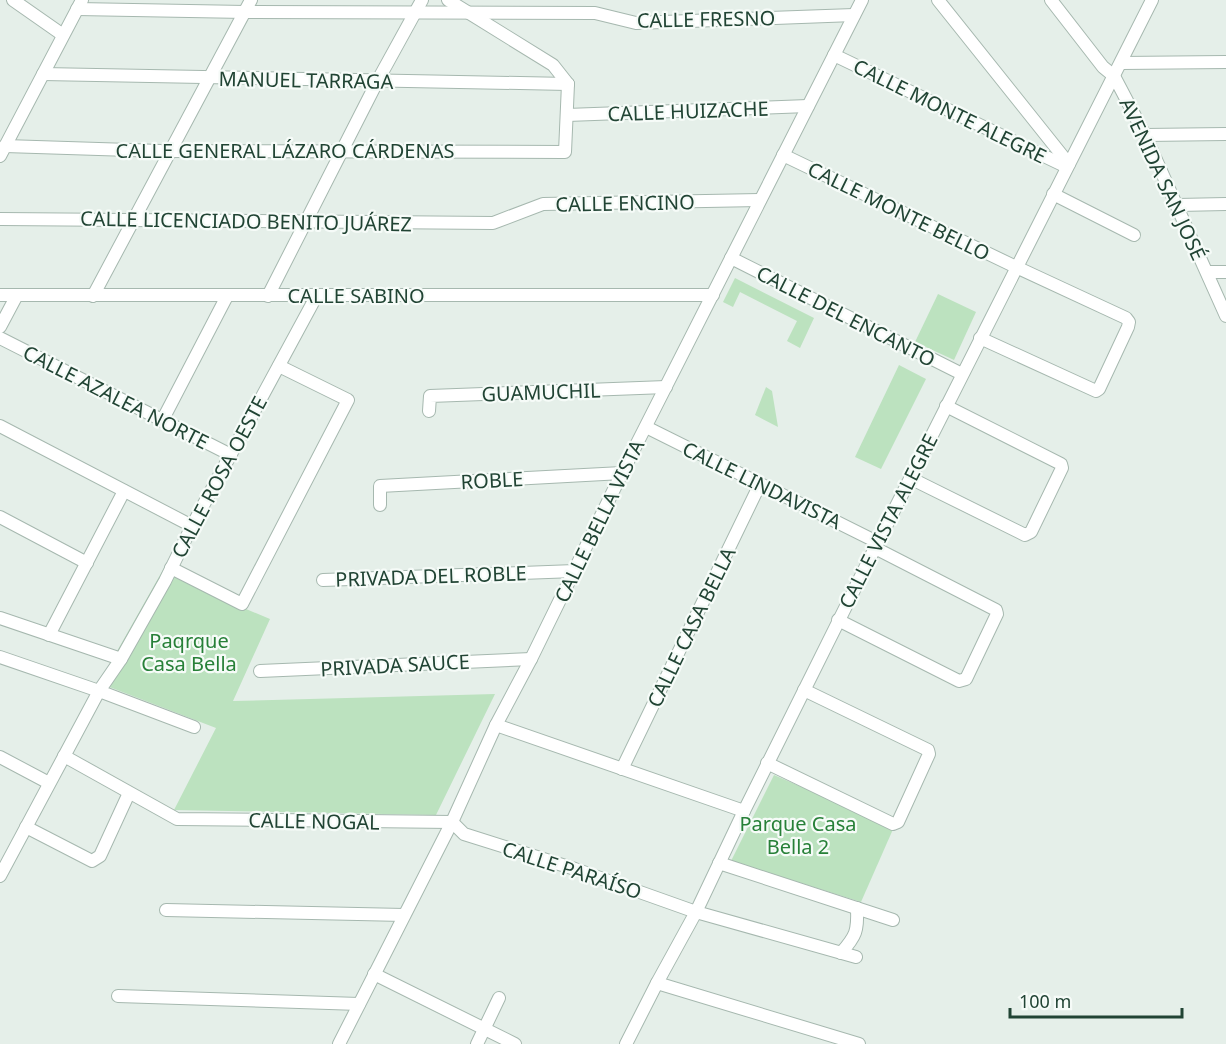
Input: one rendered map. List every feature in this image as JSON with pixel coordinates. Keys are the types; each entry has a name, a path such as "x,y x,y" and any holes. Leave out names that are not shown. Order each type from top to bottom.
{"street":[{"path":"13,0 63,35"},
{"path":"93,296 251,0"},
{"path":"268,296 378,80 422,0"},
{"path":"448,0 553,65 568,84 567,115"},
{"name":"CALLE BELLA VISTA","path":"339,1044 452,822 496,725 622,473 862,0"},
{"path":"938,0 1068,166"},
{"name":"AVENIDA SAN JOSÉ","path":"1051,0 1103,67 1114,76 1178,205 1226,316"},
{"path":"1060,12 1066,0"},
{"name":"CALLE VISTA ALEGRE","path":"626,1044 696,912 767,763 876,545 1152,0"},
{"path":"2,151 80,4"},
{"name":"CALLE FRESNO","path":"80,4 244,12 595,13 636,23 854,15"},
{"name":"CALLE MONTE ALEGRE","path":"834,55 1068,166"},
{"path":"1120,63 1226,62"},
{"name":"MANUEL TARRAGA","path":"43,74 568,84"},
{"name":"CALLE HUIZACHE","path":"567,115 808,106"},
{"name":"CALLE GENERAL LÁZARO CÁRDENAS","path":"2,151 566,152 567,115"},
{"path":"1145,135 1226,134"},
{"name":"CALLE MONTE BELLO","path":"783,155 1126,318 1129,322 1124,338 1096,391 980,338"},
{"path":"1053,194 1134,235"},
{"name":"CALLE ENCINO","path":"493,223 543,204 760,201"},
{"path":"1178,205 1226,204"},
{"name":"CALLE LICENCIADO BENITO JUÁREZ","path":"0,219 493,223"},
{"name":"CALLE DEL ENCANTO","path":"731,258 962,374"},
{"path":"1207,272 1226,272"},
{"name":"CALLE SABINO","path":"0,295 713,295"},
{"path":"0,327 17,295"},
{"name":"CALLE ROSA OESTE","path":"99,691 121,659 317,295"},
{"path":"162,420 227,296"},
{"name":"CALLE AZALEA NORTE","path":"0,338 231,455"},
{"path":"171,568 242,604 348,400 279,366"},
{"name":"GUAMUCHIL","path":"429,411 430,396 666,387"},
{"path":"910,478 1029,535 1062,468 1061,464 946,406"},
{"path":"0,426 192,526"},
{"name":"CALLE LINDAVISTA","path":"646,427 760,484 996,610 992,624 963,682 838,621"},
{"name":"ROBLE","path":"380,505 380,486 622,473"},
{"name":"CALLE CASA BELLA","path":"622,769 760,484"},
{"path":"50,635 124,491"},
{"path":"0,517 87,563"},
{"name":"PRIVADA DEL ROBLE","path":"323,580 575,571"},
{"path":"0,618 121,659"},
{"path":"0,657 194,727"},
{"name":"PRIVADA SAUCE","path":"260,671 531,659"},
{"path":"767,763 896,823 929,754 928,750 804,690"},
{"path":"0,876 99,691"},
{"path":"496,725 744,811"},
{"path":"26,827 92,861 100,856 129,793 64,756"},
{"path":"0,757 50,783"},
{"name":"CALLE NOGAL","path":"129,793 177,819 452,822"},
{"name":"CALLE PARAÍSO","path":"452,822 464,834 575,869 696,912 856,957"},
{"path":"719,863 893,920"},
{"path":"841,953 857,932 857,908"},
{"path":"166,910 404,915"},
{"path":"374,974 515,1044"},
{"path":"657,983 859,1044"},
{"path":"118,996 359,1004"},
{"path":"477,1044 499,998"}],"green space":[{"path":"735,278 814,318 800,348 787,341 797,321 740,292 733,307 723,302"},
{"path":"938,294 976,312 954,360 915,342"},
{"path":"899,365 926,379 881,469 855,457"},
{"path":"766,387 772,391 778,427 755,415"},
{"name":"Paqrque Casa Bella","path":"164,568 270,619 233,701 495,694 436,815 174,810 216,728 99,683"},
{"name":"Parque Casa Bella 2","path":"774,775 894,827 861,902 731,861"}]}
